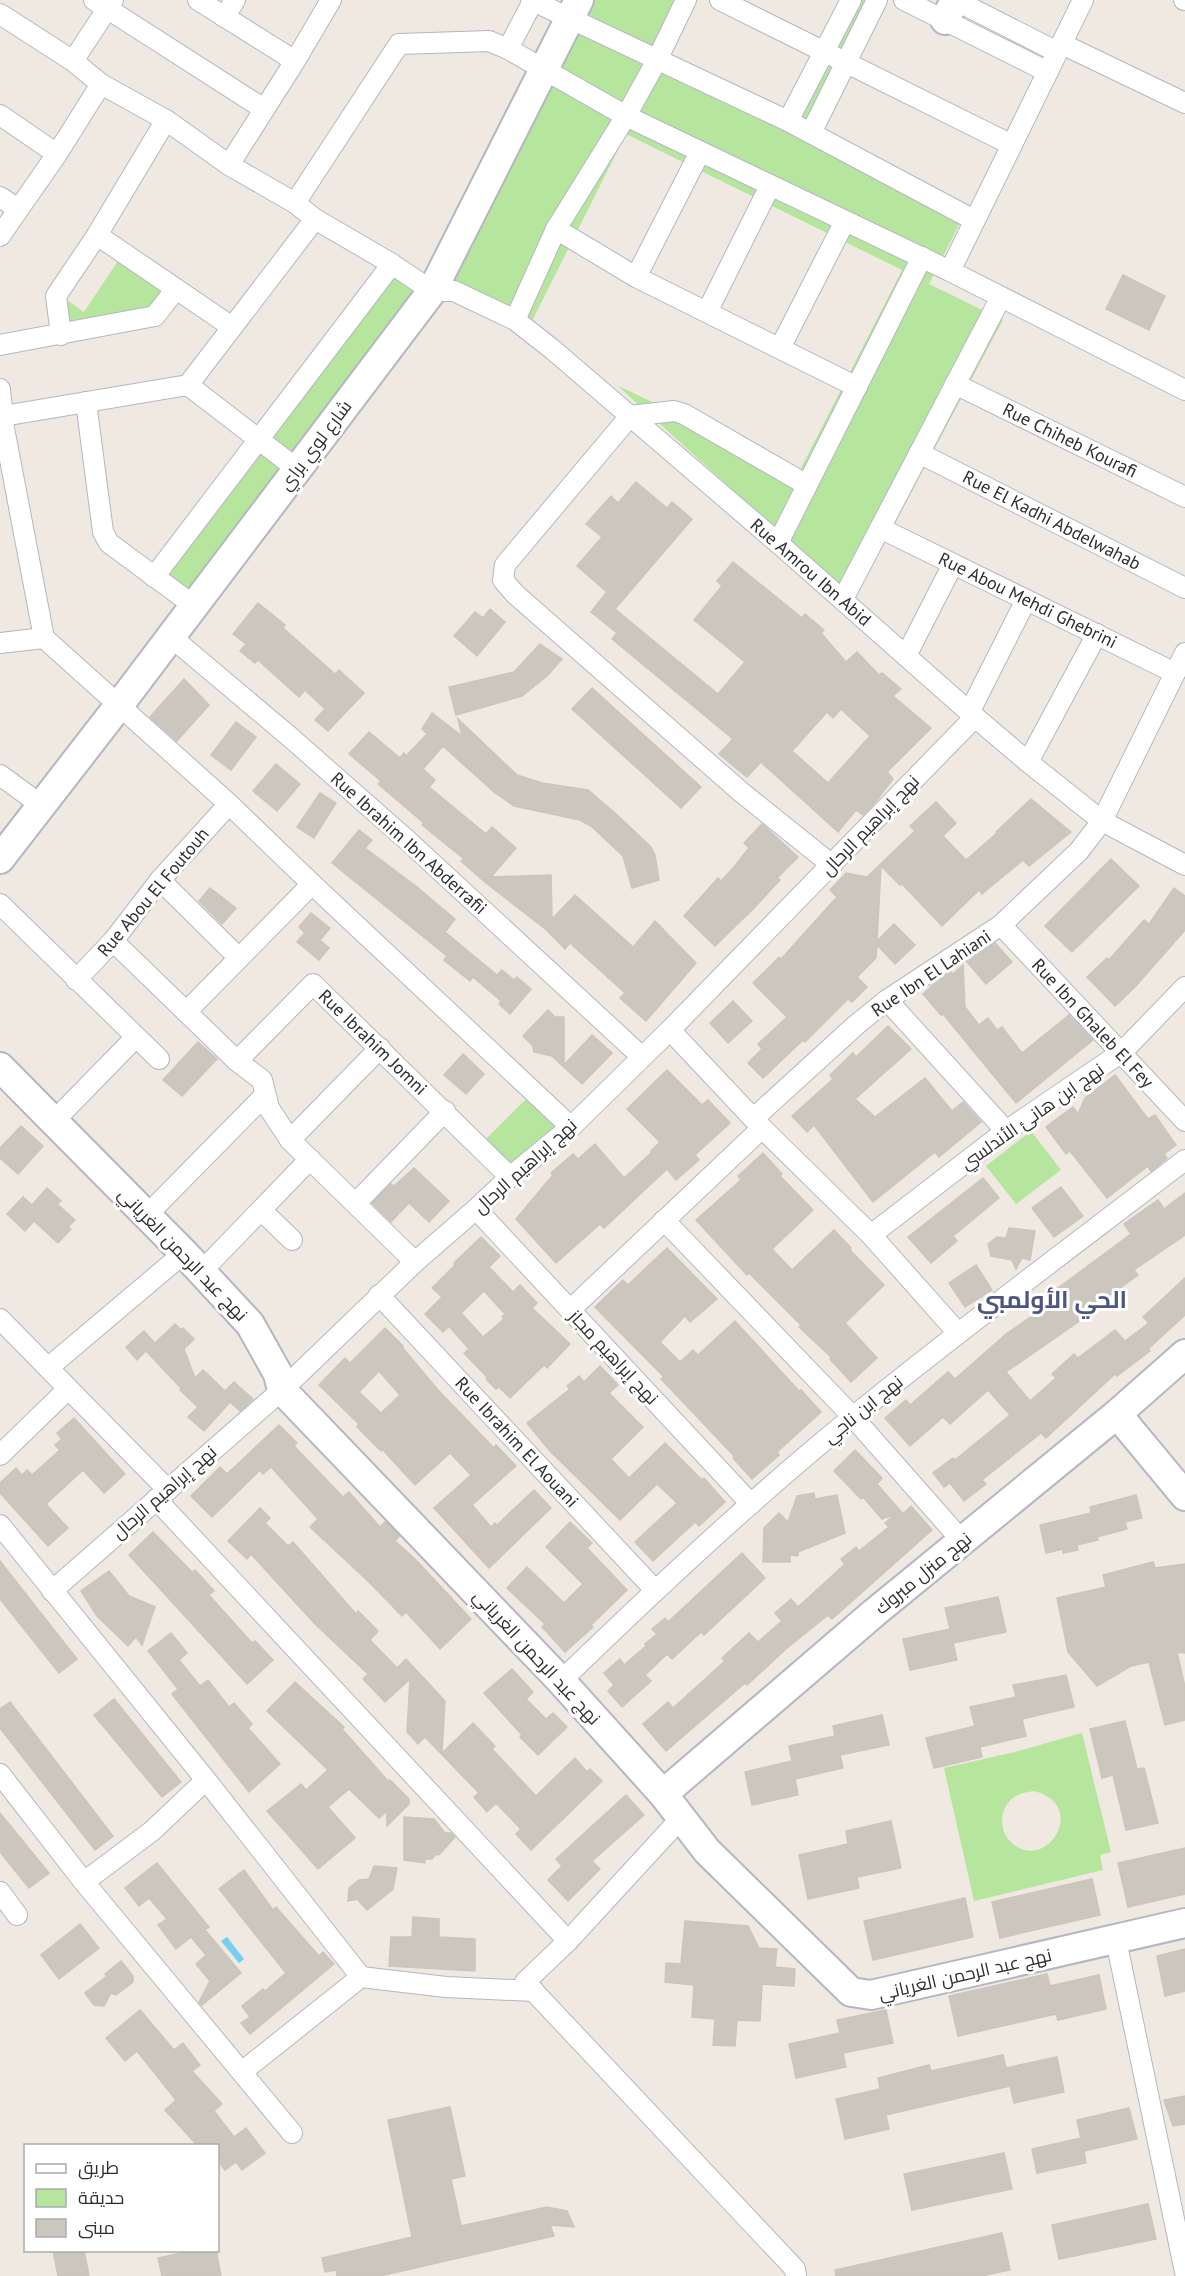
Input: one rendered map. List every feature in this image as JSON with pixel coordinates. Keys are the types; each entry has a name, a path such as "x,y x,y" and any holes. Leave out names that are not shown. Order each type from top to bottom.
{"street":[{"path":"198,0 229,8 295,61"},
{"path":"230,165 331,0"},
{"path":"515,320 556,229 626,116 657,60 686,0"},
{"path":"720,0 1012,145"},
{"path":"789,121 851,0"},
{"path":"811,133 877,0"},
{"path":"904,0 951,7 1060,48 1185,103"},
{"path":"950,271 1083,0"},
{"path":"508,49 532,1 574,10 657,60 789,121 974,220"},
{"path":"73,61 105,3 264,108"},
{"path":"951,7 1048,72"},
{"name":"شارع لوي براي","path":"0,859 432,291 574,10"},
{"path":"0,14 73,61 101,84 166,120 230,165 296,203 315,219 392,264 432,291"},
{"path":"296,203 399,44 489,41 508,49 626,116 950,271 1185,390"},
{"path":"0,236 57,154 101,84"},
{"path":"0,115 57,154"},
{"path":"61,335 56,296 97,235 166,120"},
{"path":"636,277 700,152"},
{"path":"707,312 770,186"},
{"path":"0,197 18,209"},
{"path":"2,424 86,402 188,385 315,219"},
{"path":"780,348 845,221"},
{"path":"556,229 636,277 857,387"},
{"path":"97,235 232,327"},
{"path":"778,543 922,258"},
{"path":"154,577 392,264"},
{"path":"0,345 155,316 176,289"},
{"name":"Rue Amrou Ibn Abid","path":"432,291 454,291 515,320 778,543 1028,762 1102,821 1185,865"},
{"path":"843,600 1001,297"},
{"name":"Rue Chiheb Kourafi","path":"955,384 1185,497"},
{"path":"188,385 297,470"},
{"path":"0,390 2,424 44,638 229,804 570,1127"},
{"path":"86,402 103,532 110,543 193,605"},
{"path":"807,485 684,414 674,411 630,416 505,565 503,580 515,594 741,792 832,865"},
{"name":"Rue El Kadhi Abdelwahab","path":"919,453 1185,588"},
{"name":"Rue Abou Mehdi Ghebrini","path":"880,528 1175,673"},
{"path":"906,656 953,564"},
{"name":"نهج إبراهيم الرحال","path":"52,1591 282,1390 379,1295 510,1176 570,1127 670,1030 832,865 972,715 1026,600"},
{"path":"1028,762 1097,634"},
{"name":"Rue Ibrahim Ibn Abderrafii","path":"170,636 291,737 407,840 642,1057"},
{"path":"0,642 44,638"},
{"name":"Rue Ibn El Lahiani","path":"570,1310 664,1220 856,1024 887,1000 1001,925 1079,851 1102,821 1185,653"},
{"path":"0,775 41,805"},
{"name":"Rue Abou El Foutouh","path":"76,980 113,941 160,880 229,804"},
{"path":"160,880 239,958"},
{"path":"186,1012 312,884"},
{"path":"0,904 159,1059"},
{"name":"Rue Ibn Ghaleb El Fey","path":"1001,925 1185,1121"},
{"path":"113,941 237,1061 262,1080 269,1108 290,1140 415,1262"},
{"name":"Rue Ibrahim Jomni","path":"237,1061 313,984 510,1176"},
{"name":"نهج ابن هانئ الأندلسي","path":"871,1236 1006,1131 1122,1052 1185,987"},
{"path":"887,1000 1006,1131"},
{"path":"670,1030 758,1123 871,1236 958,1333"},
{"path":"53,1122 136,1037"},
{"path":"290,1140 380,1048"},
{"name":"نهج عبد الرحمن الغرياني","path":"0,1067 147,1215 250,1324 278,1374 282,1390 561,1681 663,1794 708,1851 851,1992 871,1995 1185,1923"},
{"path":"147,1215 265,1095"},
{"path":"356,1203 445,1111"},
{"path":"49,1367 193,1263 261,1210 310,1160"},
{"name":"نهج ابن ناجي","path":"561,1681 655,1590 852,1417 958,1333 1185,1161"},
{"name":"نهج إبراهيم مجاز","path":"476,1209 751,1504"},
{"path":"261,1210 292,1240"},
{"path":"664,1220 852,1417 963,1542"},
{"name":"Rue Ibrahim El Aouani","path":"379,1295 655,1590"},
{"path":"0,1319 49,1367 568,1941"},
{"name":"نهج منزل مبروك","path":"663,1794 874,1613 1182,1362"},
{"path":"0,1455 68,1389"},
{"path":"1117,1414 1185,1496"},
{"path":"0,1525 206,1780 361,1977 446,1987 534,1992"},
{"path":"0,1774 84,1882 243,2071 292,2133"},
{"path":"84,1882 152,1831 206,1780"},
{"path":"682,1817 568,1941 525,1982 795,2269 796,2276"},
{"path":"0,1892 17,1915"},
{"path":"1116,1940 1185,2272"},
{"path":"243,2071 361,1977"}],"green space":[{"path":"594,0 691,0 664,55 786,115 844,0 884,0 819,131 969,205 929,284 1003,320 854,600 618,386 800,470 902,270 626,134 530,325 451,285"},
{"path":"126,249 184,285 159,322 58,341 51,289 84,312"},
{"path":"394,271 427,296 195,600 162,575"},
{"path":"528,1097 558,1126 515,1170 485,1140"},
{"path":"1031,1131 1061,1170 1016,1204 986,1166"},
{"path":"1082,1733 1111,1852 1100,1855 1103,1870 974,1901 944,1768 1015,1752","holes":["1034,1791 1051,1799 1059,1810 1060,1823 1056,1835 1047,1845 1036,1850 1022,1849 1009,1840 1003,1829 1002,1817 1011,1800 1020,1794"]}],"water":[{"path":"227,1937 244,1959 239,1963 221,1941"}],"building":[{"path":"1123,275 1165,296 1149,330 1106,309"},
{"path":"636,482 667,508 672,502 692,519 615,609 718,694 745,662 694,620 722,586 717,581 733,562 802,618 805,614 824,630 821,633 846,662 857,652 879,675 882,673 901,689 893,696 931,728 887,772 893,779 863,815 856,810 838,832 761,762 747,777 719,754 733,739 612,639 617,633 591,612 607,592 577,566 602,537 586,524 611,496 618,503","holes":["841,709 870,736 828,783 792,751 827,712 833,718"]},
{"path":"258,603 285,625 283,628 335,674 339,670 364,693 328,731 315,720 325,709 305,690 299,697 258,660 255,663 240,651 246,644 233,634"},
{"path":"490,609 505,622 477,656 454,636 475,612 483,618"},
{"path":"540,644 562,659 548,675 522,696 456,715 449,687 514,672"},
{"path":"184,679 209,705 177,741 150,717"},
{"path":"592,688 701,787 681,808 572,709"},
{"path":"432,713 462,736 458,719 517,775 542,783 588,790 650,846 655,855 659,880 632,888 623,856 591,826 580,820 514,806 494,792 443,746 423,769 435,780 429,787 486,834 492,827 516,848 491,877 551,875 552,919 575,895 633,947 655,921 696,963 646,1021 620,998 625,993 570,943 565,949 544,928 486,883 461,861 464,859 422,825 424,823 378,784 381,781 349,754 369,732 400,758 404,753 406,756 427,734 422,729"},
{"path":"236,722 256,737 231,770 211,755"},
{"path":"276,764 300,784 277,811 253,791"},
{"path":"320,793 336,803 314,838 297,827"},
{"path":"1031,799 1071,832 1029,866 1023,860 982,894 979,890 942,926 902,884 900,885 881,866 877,941 894,924 915,945 895,964 877,945 876,958 857,977 867,987 852,1002 848,999 805,1042 803,1040 763,1078 748,1063 762,1049 758,1044 787,1017 753,983 779,957 781,959 837,897 830,890 846,873 867,877 915,831 910,826 936,802 956,823 943,836 966,860"},
{"path":"762,824 798,857 777,878 780,880 753,909 715,946 684,916 718,878 721,881 734,867 749,848 744,843"},
{"path":"359,830 372,840 365,848 455,919 445,932 497,975 502,970 514,980 517,977 531,989 510,1014 499,1004 501,1001 473,977 470,981 444,960 447,956 332,863"},
{"path":"1111,859 1139,886 1072,952 1045,926"},
{"path":"210,888 236,908 222,924 199,901"},
{"path":"1174,888 1185,896 1185,930 1115,1006 1087,977 1107,958 1109,960 1144,920 1149,924"},
{"path":"311,913 330,928 320,940 329,948 319,960 297,942 305,933 299,927"},
{"path":"995,943 1012,962 986,984 967,962"},
{"path":"963,965 965,1007 979,1025 988,1018 997,1030 1002,1027 1022,1053 1069,1015 1093,1040 1016,1103 943,1014 941,1015 923,994 936,982 951,972 953,974"},
{"path":"733,1001 752,1021 728,1043 710,1023"},
{"path":"548,1010 555,1017 564,1017 564,1065 592,1035 612,1053 582,1084 552,1056 534,1052 533,1046 523,1036"},
{"path":"888,1026 911,1049 855,1099 875,1117 925,1078 952,1111 963,1102 981,1122 939,1157 935,1152 873,1202 814,1125 807,1132 792,1116 833,1079 830,1075 853,1053 856,1057"},
{"path":"198,1042 217,1059 182,1096 163,1080"},
{"path":"463,1054 484,1074 466,1094 444,1075"},
{"path":"667,1070 702,1105 708,1100 730,1123 695,1155 699,1160 676,1180 667,1169 604,1228 600,1224 556,1263 516,1219 553,1175 551,1173 573,1154 578,1159 595,1144 624,1178 652,1152 660,1142 627,1109"},
{"path":"1115,1075 1148,1119 1155,1115 1176,1145 1164,1154 1167,1158 1151,1171 1148,1166 1107,1198 1070,1151 1066,1154 1046,1127 1073,1107 1078,1114 1085,1098"},
{"path":"21,1126 43,1146 18,1174 0,1158 0,1148"},
{"path":"763,1153 782,1174 780,1176 813,1210 772,1249 792,1270 834,1230 884,1285 845,1323 877,1358 851,1382 830,1359 831,1357 799,1327 801,1325 749,1273 747,1275 696,1220 741,1180 738,1176"},
{"path":"414,1168 449,1201 429,1222 409,1203 391,1222 372,1203 391,1184 394,1186"},
{"path":"983,1178 999,1198 953,1236 957,1241 931,1263 908,1237"},
{"path":"1061,1187 1083,1216 1054,1237 1032,1208"},
{"path":"47,1188 61,1201 57,1204 75,1220 68,1227 71,1229 58,1243 34,1221 25,1231 7,1214 23,1197 32,1205"},
{"path":"1185,1193 1185,1235 1134,1270 1138,1275 1096,1305 1098,1308 1006,1372 1030,1401 1056,1378 1052,1374 1074,1354 1078,1358 1115,1330 1125,1341 1149,1323 1143,1317 1185,1278 1185,1315 1148,1349 1150,1351 1117,1376 1115,1374 1046,1438 1041,1433 982,1480 986,1484 964,1501 950,1483 944,1487 933,1473 953,1458 955,1460 1010,1415 988,1390 950,1424 943,1417 910,1446 885,1418 906,1400 910,1405 948,1372 955,1379 1006,1334 1051,1303 1046,1297 1131,1234 1124,1224 1158,1200 1164,1209"},
{"path":"1009,1228 1035,1231 1030,1260 1022,1258 1016,1269 1012,1260 991,1256 988,1244 997,1237 1006,1238"},
{"path":"481,1237 500,1256 489,1267 513,1292 520,1285 537,1303 532,1308 570,1344 547,1368 544,1365 510,1398 486,1379 487,1377 464,1353 469,1349 449,1326 443,1332 425,1314 442,1297 432,1288 455,1265 454,1263","holes":["484,1291 505,1314 502,1317 504,1319 483,1337 461,1313"]},
{"path":"667,1248 717,1299 690,1322 685,1316 660,1342 680,1362 693,1350 698,1355 735,1321 821,1412 777,1452 779,1455 752,1479 733,1458 735,1457 661,1379 664,1377 595,1307 623,1280 628,1285"},
{"path":"976,1265 992,1290 965,1307 949,1283"},
{"path":"175,1324 181,1330 183,1328 194,1339 184,1349 195,1378 203,1370 225,1391 234,1382 253,1399 240,1411 230,1402 204,1431 188,1417 198,1407 180,1390 181,1388 146,1351 137,1360 126,1347 144,1331 155,1343"},
{"path":"385,1328 403,1346 438,1390 494,1448 496,1445 516,1466 472,1505 491,1527 495,1523 497,1525 534,1490 551,1508 489,1568 434,1508 471,1475 450,1453 415,1485 382,1449 381,1451 357,1427 359,1424 319,1385 345,1358 350,1363","holes":["379,1371 400,1395 381,1413 359,1392"]},
{"path":"600,1366 618,1385 609,1393 643,1427 611,1459 629,1478 665,1443 702,1480 704,1478 725,1502 699,1526 695,1522 653,1561 635,1542 677,1503 657,1484 620,1520 549,1450 527,1423 570,1389 567,1386 579,1376 584,1382"},
{"path":"74,1418 125,1474 104,1493 83,1470 46,1504 68,1528 48,1546 0,1493 0,1483 16,1468 22,1475 27,1470 32,1475 60,1450 55,1445 62,1439 57,1433"},
{"path":"279,1425 297,1443 294,1446 343,1497 349,1492 380,1527 385,1522 387,1523 399,1536 395,1541 471,1619 440,1649 406,1612 402,1616 310,1527 318,1519 271,1467 263,1474 260,1470 212,1517 191,1496 220,1467 227,1474"},
{"path":"855,1450 882,1478 877,1484 903,1514 911,1506 932,1530 832,1619 828,1615 666,1751 643,1724 668,1702 673,1708 725,1661 722,1658 749,1633 758,1642 782,1621 775,1613 791,1599 798,1607 845,1564 841,1559 856,1547 859,1551 889,1527 885,1523 895,1514 882,1519 863,1497 861,1499 834,1471"},
{"path":"814,1493 815,1499 837,1495 845,1533 798,1552 798,1556 790,1555 790,1562 763,1562 764,1528 779,1513 788,1522 797,1496"},
{"path":"1136,1495 1142,1518 1125,1522 1127,1529 1077,1545 1078,1550 1063,1553 1063,1549 1046,1553 1040,1525 1091,1513 1090,1507"},
{"path":"260,1508 270,1518 265,1523 288,1546 293,1542 356,1614 358,1611 378,1631 370,1640 397,1668 406,1659 445,1701 442,1753 473,1723 495,1746 492,1749 536,1796 575,1758 587,1772 590,1769 602,1781 531,1850 516,1834 521,1829 496,1803 487,1812 474,1797 479,1793 425,1737 418,1744 407,1732 410,1679 385,1702 363,1679 368,1674 315,1624 251,1554 247,1559 228,1541"},
{"path":"570,1522 592,1543 587,1548 627,1590 591,1625 593,1627 565,1652 542,1627 545,1624 507,1588 527,1567 564,1603 583,1584 546,1547"},
{"path":"153,1532 192,1572 195,1570 214,1591 209,1595 252,1643 255,1641 273,1660 247,1684 129,1555"},
{"path":"742,1553 765,1578 704,1635 701,1632 672,1659 667,1654 645,1675 651,1681 622,1707 608,1691 614,1685 604,1673 620,1659 624,1665 646,1646 645,1644 657,1634 652,1629 665,1618 668,1622"},
{"path":"0,1561 77,1659 59,1673 0,1599"},
{"path":"1153,1562 1155,1568 1185,1564 1185,1653 1177,1652 1185,1687 1185,1720 1165,1725 1149,1662 1131,1666 1097,1686 1068,1652 1057,1598 1106,1587 1103,1575"},
{"path":"109,1571 129,1596 155,1607 142,1645 136,1637 128,1646 97,1616 81,1591"},
{"path":"998,1597 1006,1632 953,1643 957,1660 910,1670 903,1639 950,1629 945,1608"},
{"path":"171,1633 187,1653 179,1660 200,1686 208,1680 229,1707 234,1703 252,1724 248,1728 280,1764 249,1792 172,1694 178,1689 148,1651"},
{"path":"512,1669 533,1692 526,1699 546,1719 553,1713 567,1727 538,1755 484,1693"},
{"path":"1066,1675 1074,1707 1022,1719 1026,1736 980,1747 982,1757 934,1768 926,1738 975,1726 970,1707 1016,1697 1013,1685"},
{"path":"295,1682 344,1727 342,1729 388,1781 390,1780 409,1799 409,1804 387,1826 387,1811 379,1818 349,1789 328,1807 355,1838 318,1869 267,1811 301,1784 306,1790 328,1770 267,1711"},
{"path":"114,1699 181,1782 162,1797 94,1715"},
{"path":"10,1702 113,1836 95,1850 0,1728 0,1709"},
{"path":"882,1715 889,1745 840,1755 843,1768 795,1779 798,1795 752,1805 745,1772 792,1761 789,1746 835,1736 833,1726"},
{"path":"1125,1721 1137,1769 1144,1768 1158,1823 1126,1830 1113,1775 1102,1778 1090,1729"},
{"path":"626,1795 644,1815 592,1861 600,1869 568,1901 548,1880 562,1866 556,1859"},
{"path":"0,1813 49,1873 29,1888 0,1852"},
{"path":"404,1817 434,1819 445,1833 451,1833 455,1837 439,1855 436,1854 432,1859 425,1859 425,1863 404,1860"},
{"path":"891,1821 901,1868 857,1877 859,1888 808,1899 799,1855 848,1844 846,1831"},
{"path":"1185,1848 1185,1894 1128,1907 1118,1863"},
{"path":"157,1863 209,1927 205,1930 241,1973 202,2005 199,2002 210,1981 196,1964 206,1955 191,1937 176,1949 158,1925 167,1919 149,1898 139,1906 125,1888"},
{"path":"374,1866 397,1868 393,1889 367,1910 357,1899 348,1901 349,1888 359,1880 369,1879"},
{"path":"244,1870 273,1910 276,1907 319,1956 323,1952 334,1964 250,2034 241,2023 250,2017 242,2006 263,1989 265,1991 286,1973 219,1889"},
{"path":"1092,1879 1100,1915 1000,1938 992,1902"},
{"path":"965,1898 973,1937 873,1960 864,1921"},
{"path":"413,1917 439,1919 439,1937 475,1939 475,1971 389,1966 391,1937 412,1937"},
{"path":"685,1921 748,1926 759,1948 777,1949 775,1967 795,1969 794,1986 762,1984 760,2021 737,2020 735,2046 713,2045 715,2019 692,2017 694,1985 665,1982 666,1963 681,1964"},
{"path":"80,1924 99,1948 59,1979 41,1955"},
{"path":"1185,1949 1185,1991 1165,1996 1157,1956"},
{"path":"121,1961 133,1976 133,1982 116,1995 111,1993 104,2006 94,2005 85,1993 107,1976 105,1974"},
{"path":"1047,1974 1050,1986 1099,1975 1106,2009 1058,2020 1056,2014 958,2036 949,1996"},
{"path":"140,2010 174,2050 183,2043 200,2065 192,2071 222,2104 214,2111 234,2137 246,2128 265,2153 242,2170 236,2162 225,2170 219,2162 219,2144 196,2144 165,2110 176,2100 137,2051 125,2061 106,2038"},
{"path":"886,2010 893,2043 843,2053 846,2067 796,2078 789,2044 840,2033 837,2020"},
{"path":"1003,2055 1006,2068 1057,2057 1064,2092 1014,2103 1010,2086 886,2115 889,2129 845,2139 836,2099 880,2089 878,2078 929,2065 931,2071"},
{"path":"1185,2096 1185,2124 1173,2126 1164,2100"},
{"path":"450,2107 465,2176 451,2179 461,2226 547,2207 567,2211 574,2227 550,2225 554,2236 380,2276 337,2276 336,2270 325,2272 322,2258 412,2237 388,2120"},
{"path":"1129,2108 1137,2139 1084,2151 1086,2163 1037,2173 1032,2149 1081,2138 1077,2120"},
{"path":"1004,2153 1012,2189 912,2210 904,2174"},
{"path":"1148,2204 1156,2239 1059,2259 1052,2225"},
{"path":"1002,2233 1010,2270 981,2276 836,2276 835,2270"},
{"path":"53,2252 84,2252 89,2276 58,2276"},
{"path":"186,2252 216,2252 221,2276 162,2276 158,2258"}],"district":[{"name":"الحي الأولمبي","path":"1052,1299"}]}
